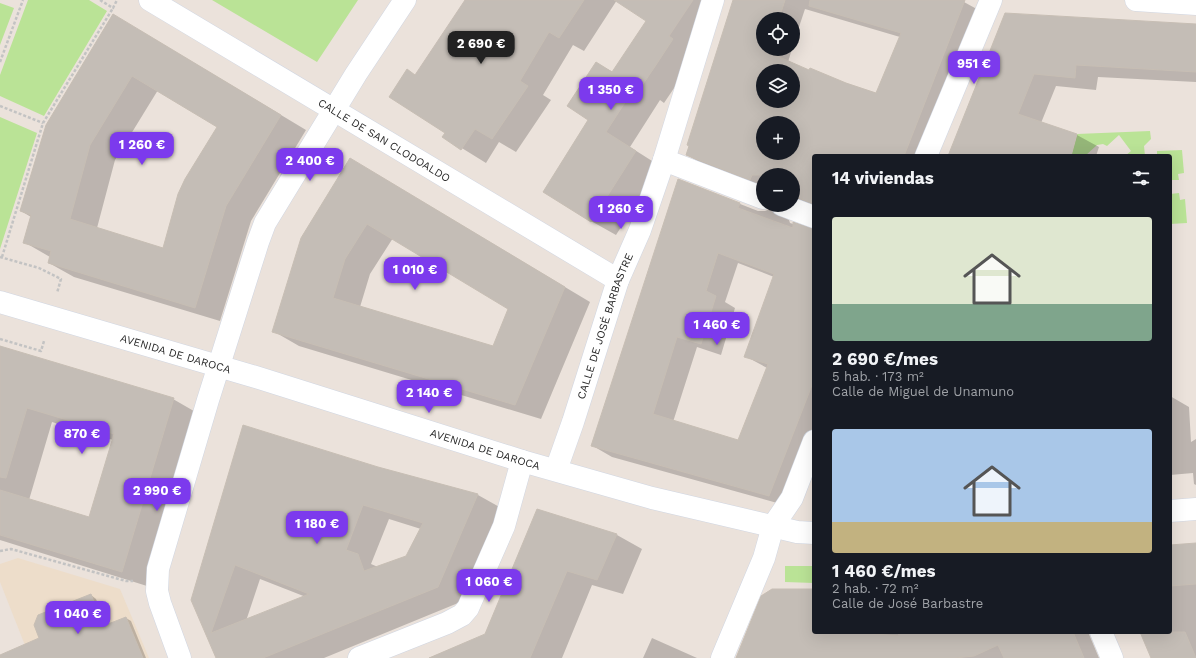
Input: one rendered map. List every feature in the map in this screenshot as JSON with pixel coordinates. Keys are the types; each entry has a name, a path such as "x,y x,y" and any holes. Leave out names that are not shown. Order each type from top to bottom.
{"street":[{"name":"CALLE DE SAN CLODOALDO","path":"150,0 618,280"},
{"path":"180,658 157,591 158,569 208,400 265,223 356,74 405,0"},
{"name":"CALLE DE JOSÉ BARBASTRE","path":"556,470 574,422 618,280 640,230 664,160 713,0"},
{"path":"927,154 991,0"},
{"path":"1136,0 1196,4"},
{"path":"664,160 756,195"},
{"path":"800,212 812,216"},
{"name":"AVENIDA DE DAROCA","path":"0,302 220,366 522,461 652,498 797,532 812,533"},
{"path":"722,658 764,558 773,526 792,498 812,446"},
{"path":"359,658 447,623 462,615 468,608 504,526 522,461"},
{"path":"1172,511 1196,509"},
{"path":"1102,634 1112,658"}],"path":[{"path":"0,62 23,0"},
{"path":"100,0 113,8"},
{"path":"50,291 57,293 62,280 39,268 1,257 42,123 117,0"},
{"path":"0,106 42,123"},
{"path":"0,339 29,348"},
{"path":"0,551 11,549 126,581"}],"shaded area":[{"path":"18,558 120,589 149,658 30,658 0,582 0,564"}],"green space":[{"path":"28,0 89,0 107,11 44,116 0,96 0,75"},
{"path":"212,0 358,0 317,62"},
{"path":"0,3 14,8 0,45"},
{"path":"0,117 37,133 0,249"},
{"path":"1150,131 1151,139 1144,146 1145,154 1127,154 1131,151 1119,135 1107,146 1103,144 1097,145 1087,154 1072,154 1077,134"},
{"path":"1182,150 1184,173 1178,174 1179,180 1172,180 1172,154 1157,154 1157,151"},
{"path":"1179,193 1180,200 1185,199 1187,223 1172,224 1172,194"},
{"path":"785,566 812,566 812,583 785,582"}],"building":[{"path":"465,0 584,0 559,38 549,32 520,81 528,86 492,139 475,129 461,150 442,137 445,133 389,97 407,69 415,75"},
{"path":"614,0 693,0 669,36 673,39 656,65 639,90 635,87 606,132 636,151 591,222 543,192 588,120 567,106 596,62 612,72 646,21"},
{"path":"733,0 785,0 781,12 756,12 756,56 777,56 795,64 756,64 756,108 800,108 800,66 809,70 810,68 846,83 876,93 901,33 809,6 810,0 965,0 905,154 812,154 812,203 800,199 800,168 756,168 756,175 752,175 750,180 686,155 689,146 687,145"},
{"path":"1005,13 1196,24 1196,72 1076,65 1075,78 1034,74 1018,114 1077,134 1072,154 949,154"},
{"path":"113,14 281,115 226,206 195,308 48,263 51,251 23,243 31,215 20,211 46,125","holes":["132,76 217,127 185,179 178,194 163,248 70,219 90,145"]},
{"path":"350,158 565,287 515,405 272,332 301,238","holes":["367,224 508,309 493,346 333,298 345,259"]},
{"path":"678,179 740,203 738,208 793,228 793,222 812,228 812,385 769,496 591,446","holes":["718,253 774,274 744,357 768,364 738,440 653,414 677,337 701,344 716,296 706,291"]},
{"path":"0,346 174,398 122,572 0,535 0,490 89,517 114,434 27,408 6,478 0,477"},
{"path":"243,425 378,467 478,494 438,587 263,658 216,658 191,600","holes":["363,505 423,523 406,556 364,571 358,554 346,550","235,565 309,594 211,633"]},
{"path":"537,509 617,534 597,580 567,571 530,658 429,658 485,634"},
{"path":"1196,543 1196,584 1172,586 1172,545"},
{"path":"772,589 812,589 812,634 874,634 899,636 898,634 1074,634 1084,658 1004,658 998,645 974,656 955,658 736,658 761,596"},
{"path":"91,594 103,626 126,617 143,658 0,658 0,655 39,638 34,625 38,615"},
{"path":"1172,632 1185,632 1196,658 1151,658 1141,634 1172,634"}]}
